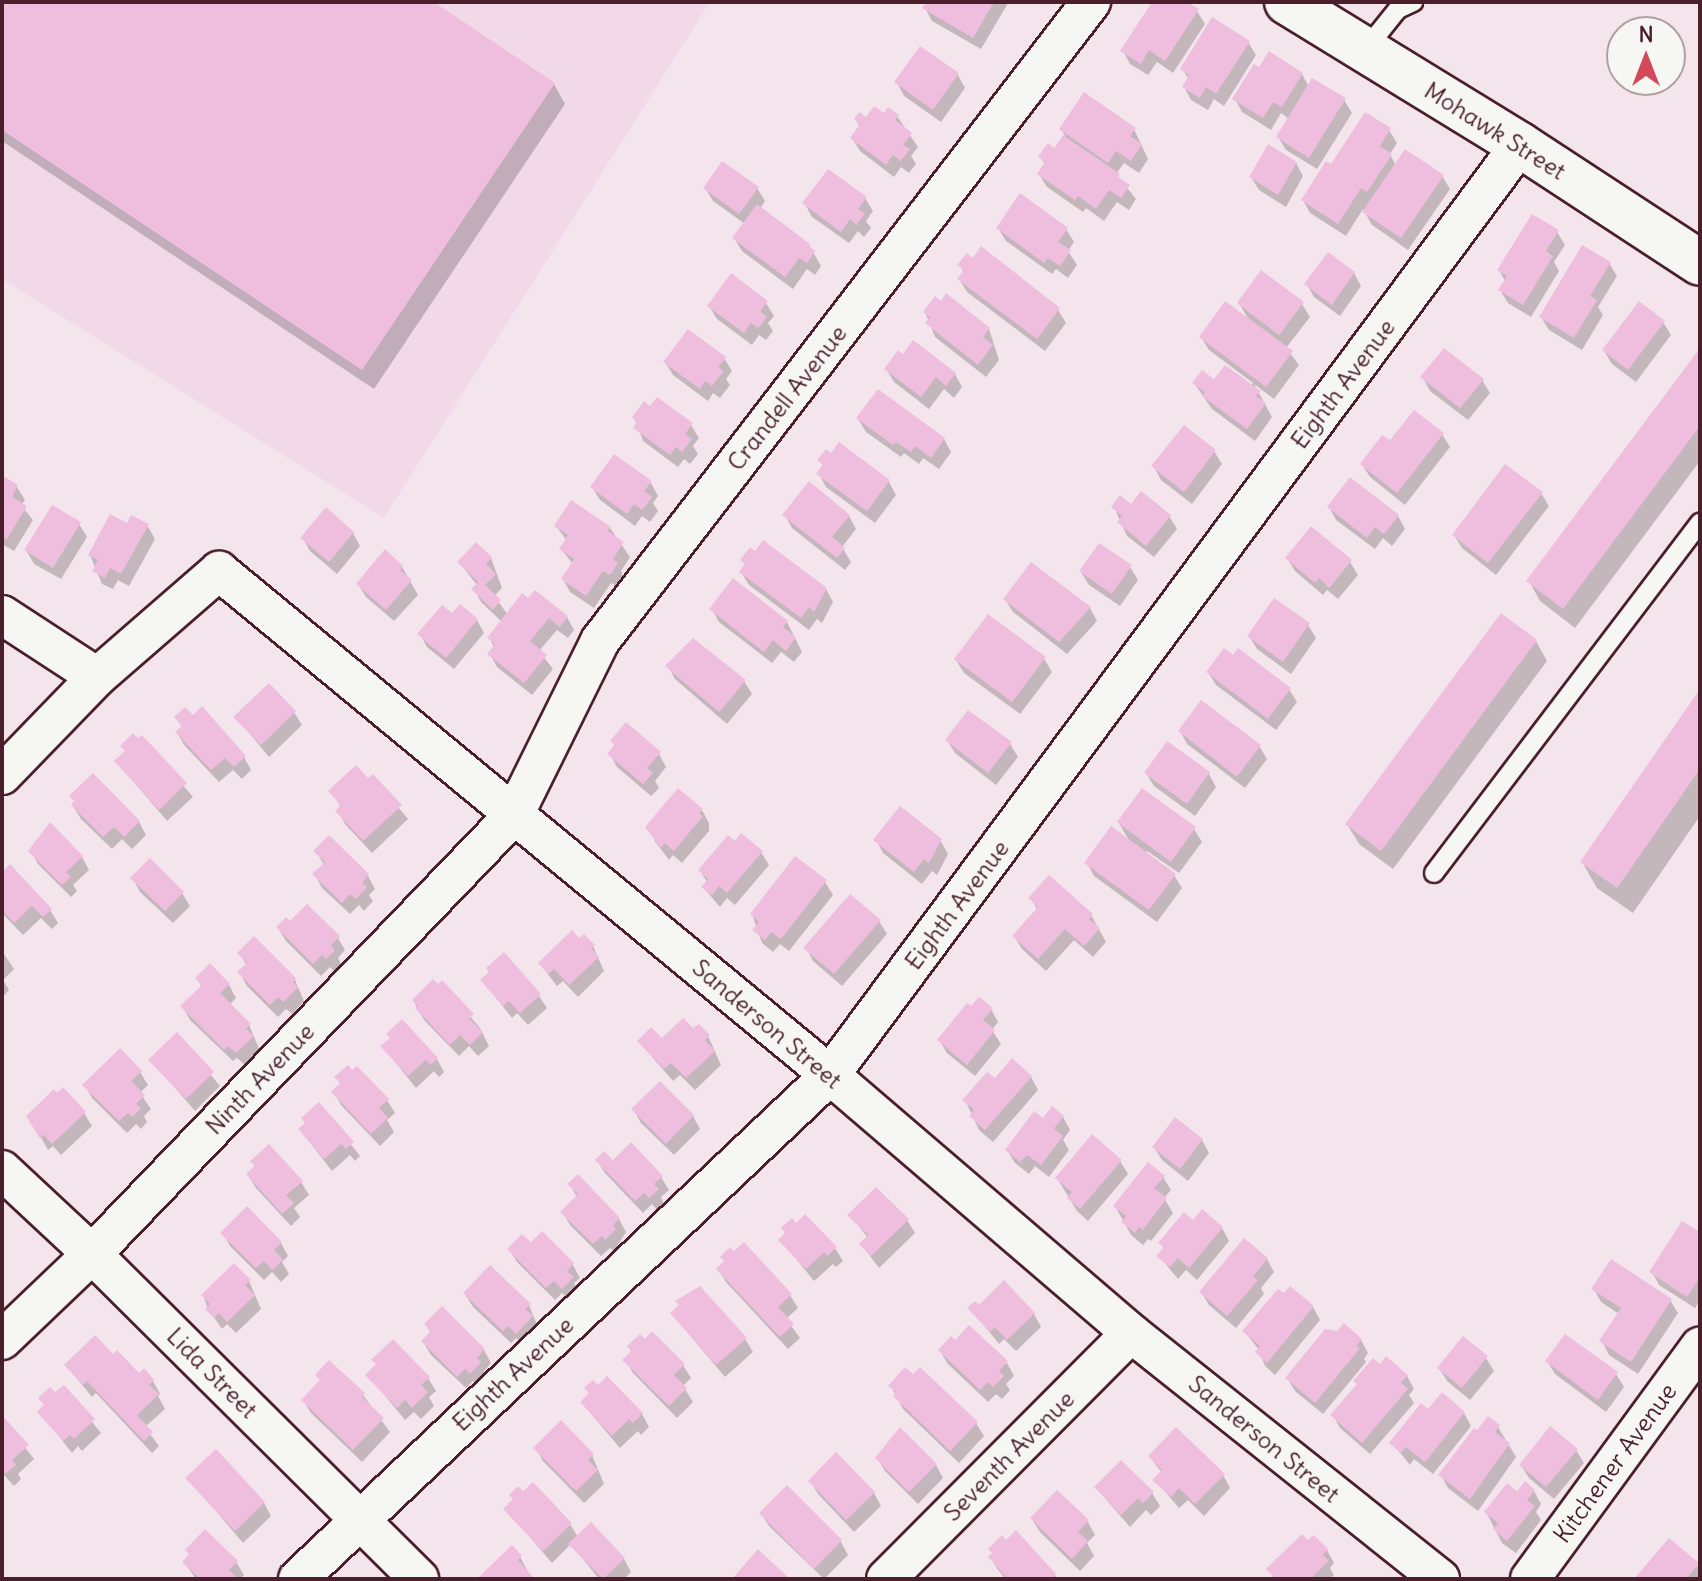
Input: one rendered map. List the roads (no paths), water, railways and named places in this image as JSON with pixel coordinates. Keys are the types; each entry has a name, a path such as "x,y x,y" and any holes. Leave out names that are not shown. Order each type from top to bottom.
{"street":[{"name":"Crandell Avenue","path":"514,815 600,641 1091,2"},
{"name":"Mohawk Street","path":"1287,2 1520,145 1700,263"},
{"name":"Eighth Avenue","path":"298,1579 830,1075 1520,145"},
{"name":"Sanderson Street","path":"97,677 219,571 830,1075 1131,1333 1435,1578"},
{"path":"2,615 97,677 2,775"},
{"name":"Ninth Avenue","path":"2,1340 92,1254 514,815"},
{"name":"Lida Street","path":"2,1170 92,1254 419,1579"},
{"name":"Seventh Avenue","path":"886,1579 1131,1333"},
{"name":"Kitchener Avenue","path":"1530,1579 1700,1347"}],"lane":[{"path":"1365,50 1398,9 1413,2"},
{"path":"1434,873 1700,523"}]}
